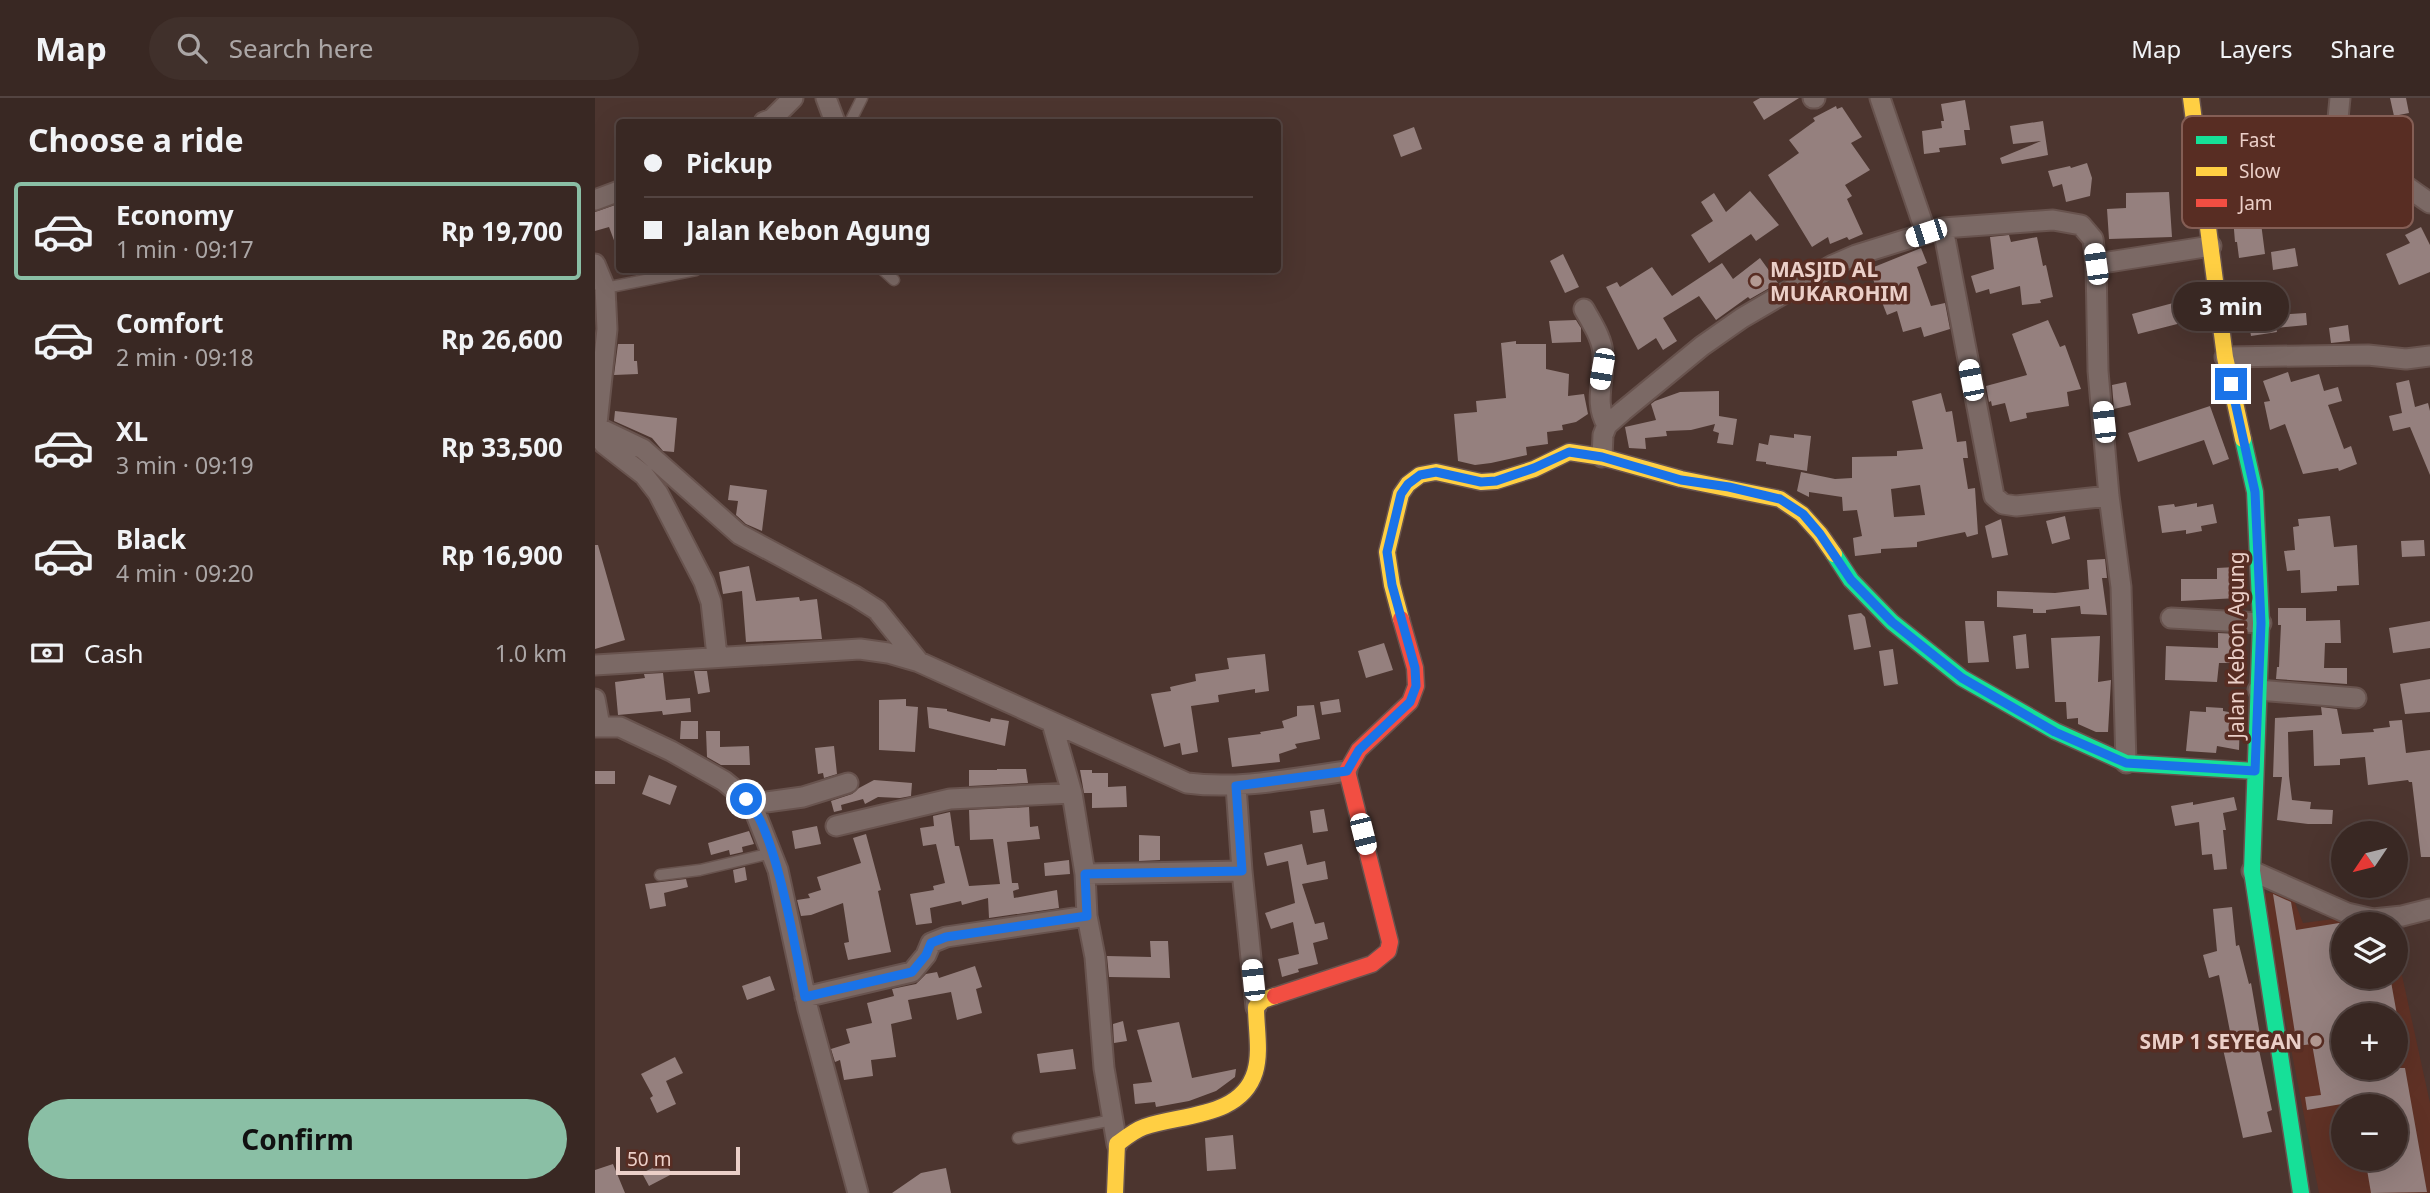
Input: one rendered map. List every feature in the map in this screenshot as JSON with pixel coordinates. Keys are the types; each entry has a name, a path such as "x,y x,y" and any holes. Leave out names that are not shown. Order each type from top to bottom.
{"street":[{"path":"772,119 793,98"},
{"path":"826,98 834,119"},
{"path":"1879,98 1935,230 1994,496 2003,504 2016,506 2109,496"},
{"name":"Jalan Kebon Agung","path":"2191,98 2193,116"},
{"path":"2338,116 2340,98"},
{"path":"2413,191 2430,203"},
{"path":"595,200 616,192"},
{"path":"1602,457 1603,435 1607,425 1703,346 1742,318 1833,265 1935,230 2042,220 2081,225 2093,239 2096,264 2098,371 2109,496 2121,587 2126,763"},
{"name":"Jalan Kebon Agung","path":"2209,228 2225,357 2255,492 2261,623 2252,871 2301,1193"},
{"path":"2096,264 2211,246"},
{"path":"595,264 605,288 607,329 595,426 598,438 644,475 658,494 705,582 711,602 717,656"},
{"path":"1584,309 1604,351 1599,385 1600,414 1607,425"},
{"path":"2225,357 2368,355 2406,359 2430,356"},
{"path":"595,426 643,449 739,534 877,610 919,662"},
{"path":"1256,1007 1270,996 1372,964 1388,951 1389,942 1347,771 1359,750 1410,702 1416,686 1415,668 1392,585 1387,552 1401,494 1408,484 1420,475 1436,472 1481,482 1496,481 1569,452 1602,457 1681,480 1729,487 1780,499 1803,514 1851,580 1892,622 1962,678 2055,732 2126,763 2255,771"},
{"path":"2171,618 2261,623"},
{"path":"595,666 604,663 860,649 888,653 919,662 1187,783 1236,786 1347,771"},
{"path":"2258,690 2355,698"},
{"path":"595,699 598,727 620,727 680,756 724,781 752,804 778,870 805,997 858,1193"},
{"path":"1052,723 1072,793 1085,874 1087,916 1095,957 1104,1068 1117,1144 1115,1193"},
{"path":"752,804 803,797 848,783"},
{"path":"1117,1144 1142,1127 1221,1108 1236,1099 1248,1087 1255,1074 1256,1007 1236,786"},
{"path":"836,826 950,799 1072,793"},
{"path":"1085,874 1242,871"},
{"path":"2252,871 2347,913 2373,919 2430,909"},
{"path":"805,997 912,972 926,955 931,943 946,937 1087,916"}],"lane":[{"path":"852,119 862,98"},
{"path":"605,288 680,273"},
{"path":"886,273 894,281"},
{"path":"660,876 700,870 772,853"},
{"path":"1018,1138 1113,1120"}],"shaded area":[{"name":"SMP 1 SEYEGAN","path":"2290,890 2303,923 2331,919 2331,989 2405,989 2430,1103 2430,1193 2319,1193 2261,894"}],"building":[{"path":"1760,98 1799,98 1764,120 1753,102"},
{"path":"2390,98 2406,98 2409,113 2394,116"},
{"path":"1965,100 1970,130 1964,130 1966,145 1939,148 1940,152 1924,154 1922,131 1942,128 1941,121 1944,121 1941,104"},
{"path":"1836,106 1837,109 1842,107 1862,137 1851,143 1870,170 1845,185 1852,196 1847,199 1863,234 1830,244 1828,237 1812,247 1768,175 1799,153 1789,140 1815,121 1813,118"},
{"path":"2043,121 2048,155 2002,164 2000,158 2041,141 2013,144 2010,126"},
{"path":"1414,127 1422,149 1401,157 1393,135"},
{"path":"2087,163 2092,178 2090,196 2066,202 2062,184 2053,187 2048,171"},
{"path":"1750,191 1779,225 1756,241 1751,234 1709,263 1691,235 1713,221 1701,202 1714,193 1726,212"},
{"path":"2169,192 2172,237 2109,239 2107,209 2126,208 2126,193"},
{"path":"616,205 616,246 609,227 595,231 595,212"},
{"path":"2421,227 2430,245 2430,272 2399,285 2386,254 2410,243 2405,235"},
{"path":"2234,228 2262,228 2265,254 2239,258"},
{"path":"2009,235 2011,242 2037,237 2053,297 2040,300 2041,303 2022,305 2020,286 1990,294 1989,289 1976,293 1971,276 1994,269 1990,237"},
{"path":"1921,248 1927,263 1917,267 1931,306 1945,303 1950,329 1924,337 1921,327 1903,332 1897,311 1887,315 1869,269"},
{"path":"2295,248 2298,266 2273,270 2271,252"},
{"path":"1563,254 1579,287 1565,293 1550,261"},
{"path":"1760,258 1778,283 1750,299 1748,297 1716,320 1699,296 1663,318 1677,341 1663,350 1656,338 1638,350 1606,287 1617,282 1620,287 1652,267 1672,296 1722,263 1733,279"},
{"path":"2287,293 2290,314 2306,313 2307,325 2276,328 2277,332 2251,336 2248,317 2261,315 2262,296"},
{"path":"2188,299 2193,320 2138,334 2132,314"},
{"path":"1576,320 1581,328 1581,342 1552,343 1549,321"},
{"path":"2048,320 2060,347 2065,345 2081,389 2067,392 2069,406 2026,413 2027,418 2010,422 2005,403 1992,406 1991,401 1989,402 1986,386 2027,375 2012,334"},
{"path":"2348,325 2350,341 2331,343 2329,328"},
{"path":"1516,341 1516,344 1546,344 1546,369 1569,374 1568,396 1584,394 1588,414 1576,422 1562,425 1563,430 1547,432 1548,444 1526,447 1527,455 1475,465 1458,461 1454,414 1477,412 1476,401 1506,398 1501,343"},
{"path":"618,344 634,344 634,361 637,361 638,374 614,375"},
{"path":"2288,372 2291,382 2319,374 2324,391 2338,387 2342,401 2328,405 2344,449 2351,446 2357,464 2339,471 2338,468 2303,474 2285,424 2270,430 2264,402 2270,401 2263,381"},
{"path":"2409,380 2415,407 2428,403 2430,411 2430,475 2410,427 2393,431 2389,416 2402,413 2396,383"},
{"path":"2126,382 2131,405 2114,409 2112,385"},
{"path":"1719,391 1719,416 1737,419 1733,445 1717,443 1719,433 1713,431 1715,424 1691,430 1666,431 1667,436 1645,438 1646,449 1629,448 1625,427 1656,420 1651,404 1655,401 1680,392"},
{"path":"1941,393 1946,412 1952,411 1957,442 1966,441 1968,458 1963,458 1968,489 1975,488 1978,534 1967,537 1965,532 1917,542 1917,547 1881,549 1881,553 1855,556 1853,538 1862,536 1857,510 1843,511 1842,497 1809,492 1809,497 1797,491 1801,472 1835,479 1852,478 1852,457 1897,456 1897,451 1923,449 1912,401","holes":["1920,485 1925,515 1894,517 1891,489"]},
{"path":"2210,406 2229,459 2213,465 2204,440 2138,462 2128,433"},
{"path":"615,411 677,418 674,452 663,451 652,438 614,421"},
{"path":"1794,434 1811,436 1807,471 1756,461 1759,443 1768,445 1770,435 1794,438"},
{"path":"730,485 767,490 762,531 746,524 736,515 738,501 728,500"},
{"path":"2197,503 2197,507 2213,504 2217,523 2201,526 2202,531 2186,534 2186,530 2162,533 2158,506 2174,504 2175,507"},
{"path":"2065,516 2070,539 2052,544 2046,521"},
{"path":"2330,516 2334,547 2357,545 2359,585 2337,586 2337,591 2301,593 2300,570 2287,571 2284,551 2295,550 2293,527 2299,526 2298,519"},
{"path":"2001,519 2008,555 1992,558 1985,526"},
{"path":"2424,540 2425,556 2402,557 2401,541"},
{"path":"595,545 598,545 625,640 595,649"},
{"path":"2105,559 2107,578 2102,578 2107,615 2081,614 2080,606 2046,610 2046,613 2033,613 2033,609 1997,607 1997,591 2055,593 2089,589 2087,560"},
{"path":"749,566 756,601 799,597 800,601 817,599 822,639 746,642 742,591 723,594 719,572"},
{"path":"2236,567 2238,598 2181,601 2181,579 2217,579 2217,568"},
{"path":"2278,608 2306,608 2306,621 2340,620 2341,643 2325,643 2324,668 2347,668 2347,684 2276,679 2281,625 2278,625"},
{"path":"1861,613 1865,617 1871,647 1854,650 1848,615"},
{"path":"1965,621 1984,621 1989,662 1968,663"},
{"path":"2430,621 2430,648 2393,653 2389,628"},
{"path":"2218,633 2238,634 2239,641 2233,640 2233,663 2219,663 2217,682 2165,680 2166,646 2218,648"},
{"path":"2026,634 2029,668 2016,669 2013,636"},
{"path":"2100,636 2098,682 2111,680 2108,732 2096,732 2078,724 2078,718 2067,719 2066,702 2055,702 2051,638"},
{"path":"1384,643 1393,670 1366,678 1358,651"},
{"path":"1893,649 1898,684 1884,686 1879,651"},
{"path":"1265,654 1269,691 1255,693 1255,689 1218,695 1219,702 1191,706 1198,752 1182,755 1180,743 1164,747 1151,694 1171,691 1170,687 1196,681 1195,674 1229,669 1227,658"},
{"path":"694,671 707,671 710,692 698,694"},
{"path":"663,673 666,700 690,698 691,712 663,715 662,711 618,715 615,682 645,678 644,674"},
{"path":"2430,679 2430,712 2405,714 2400,684"},
{"path":"906,699 906,706 918,707 915,752 879,750 879,700"},
{"path":"1339,699 1341,712 1322,715 1320,702"},
{"path":"1314,705 1320,739 1295,744 1297,748 1279,754 1280,762 1232,767 1228,738 1284,728 1282,721 1297,716 1297,706"},
{"path":"927,707 947,709 990,722 991,718 1009,721 1005,746 929,728"},
{"path":"2206,707 2223,708 2223,711 2240,714 2239,750 2217,746 2216,753 2186,751 2190,711 2206,712"},
{"path":"2321,707 2337,709 2342,734 2374,732 2373,729 2390,727 2389,721 2402,720 2406,753 2430,750 2430,857 2421,857 2412,782 2408,780 2368,785 2365,757 2340,759 2340,765 2314,766 2313,730 2288,732 2292,800 2311,802 2310,809 2333,810 2332,821 2331,824 2308,824 2277,820 2282,777 2273,777 2275,718 2322,715"},
{"path":"681,721 698,721 698,739 680,739"},
{"path":"706,731 720,731 720,747 749,746 750,765 721,765 707,757"},
{"path":"834,746 837,774 824,778 823,773 818,774 815,748"},
{"path":"1026,769 1028,783 969,786 969,770"},
{"path":"1080,770 1108,773 1108,787 1126,786 1127,807 1092,808 1092,793 1084,793"},
{"path":"595,771 615,771 615,784 595,784"},
{"path":"649,775 677,786 670,805 642,794"},
{"path":"874,780 912,783 911,796 878,797 865,804 863,799 841,805 842,810 834,812 831,801 852,794"},
{"path":"2234,797 2237,810 2223,813 2227,869 2214,870 2212,854 2202,855 2199,822 2175,826 2171,806 2193,802 2193,805"},
{"path":"1029,807 1030,827 1038,826 1040,839 1007,842 1012,883 1018,883 1019,889 1013,891 1014,898 1057,890 1059,908 989,918 988,898 962,905 961,901 930,908 932,923 916,925 910,894 934,890 933,886 945,883 936,844 923,846 920,828 934,826 933,816 950,812 955,846 959,846 969,886 1000,884 993,839 970,840 969,810"},
{"path":"1324,809 1328,831 1313,833 1310,811"},
{"path":"817,826 821,844 795,849 792,831"},
{"path":"749,831 754,844 742,847 743,852 730,855 729,850 711,855 708,843"},
{"path":"866,834 881,890 878,891 891,952 848,960 844,943 849,942 843,903 801,916 797,900 810,898 808,894 821,890 817,877 861,863 853,838"},
{"path":"1139,835 1160,836 1160,860 1139,861"},
{"path":"1302,844 1307,865 1325,861 1328,879 1302,884 1315,924 1324,922 1328,939 1313,943 1318,964 1282,977 1278,959 1299,954 1293,922 1271,929 1265,913 1295,903 1288,861 1267,866 1264,853"},
{"path":"1069,860 1070,874 1045,876 1044,863"},
{"path":"745,867 747,880 735,883 733,870"},
{"path":"686,879 688,887 664,893 666,906 650,909 645,884"},
{"path":"2273,894 2291,902 2296,930 2331,924 2331,989 2392,989 2395,1003 2331,1003 2331,1080 2407,1080 2427,1192 2371,1193 2367,1171 2408,1171 2408,1094 2331,1094 2331,1106 2307,1110 2305,1097 2321,1095 2312,1044 2297,1046"},
{"path":"2232,907 2236,946 2239,945 2249,984 2251,983 2260,1035 2256,1036 2272,1110 2267,1112 2272,1132 2243,1138 2223,1049 2233,1047 2219,975 2209,978 2203,955 2217,951 2213,909"},
{"path":"1150,941 1168,941 1170,978 1109,977 1107,956 1151,957"},
{"path":"975,966 982,987 976,989 982,1013 957,1020 951,992 908,1000 912,1019 891,1024 896,1057 871,1060 873,1076 844,1080 840,1060 835,1062 831,1049 850,1043 846,1029 872,1023 867,1003 894,996 892,989 916,984 926,974 937,972 939,978"},
{"path":"770,976 775,990 747,1000 742,986"},
{"path":"1123,1021 1127,1041 1114,1043 1113,1024"},
{"path":"1179,1022 1192,1078 1236,1069 1235,1077 1216,1091 1189,1101 1156,1107 1155,1102 1135,1104 1133,1084 1152,1082 1137,1030"},
{"path":"1073,1049 1076,1069 1040,1073 1037,1054"},
{"path":"675,1057 683,1073 666,1081 676,1104 657,1113 650,1098 653,1096 641,1074"},
{"path":"1233,1135 1236,1169 1207,1171 1205,1138"},
{"path":"665,1162 672,1174 649,1186 642,1173"},
{"path":"613,1164 625,1193 595,1193 595,1170"},
{"path":"946,1168 951,1193 892,1193 921,1173"}],"traffic: fast":[{"path":"2243,439 2255,492 2261,623 2252,871 2301,1193"},
{"path":"1834,554 1851,580 1892,622 1962,678 2055,731 2126,763 2255,771"}],"traffic: slow":[{"path":"2191,98 2193,116"},
{"path":"2208,228 2225,357 2243,439"},
{"path":"1401,619 1387,552 1401,494 1408,484 1420,475 1436,472 1481,482 1496,481 1534,469 1569,452 1602,457 1681,479 1780,499 1802,514 1834,554"},
{"path":"1115,1193 1117,1144 1144,1127 1223,1106 1237,1098 1248,1087 1258,1056 1256,1007 1263,1000 1275,996"}],"traffic: jam":[{"path":"1275,996 1372,964 1388,951 1390,942 1347,771 1359,750 1410,702 1416,686 1415,668 1401,619"}],"place":[{"name":"MASJID AL MUKAROHIM","path":"1756,281"},
{"name":"SMP 1 SEYEGAN","path":"2316,1041"}],"route":[{"path":"746,799 752,804 764,830 778,870 805,997 912,972 926,955 931,943 946,937 1087,916 1085,874 1242,871 1236,786 1347,771 1359,750 1410,702 1416,686 1415,668 1392,585 1387,552 1401,494 1408,484 1420,475 1436,472 1481,482 1496,481 1569,452 1602,457 1681,480 1729,487 1780,499 1803,514 1851,580 1892,622 1962,678 2055,732 2126,763 2255,771 2261,623 2255,492 2231,384"}]}
